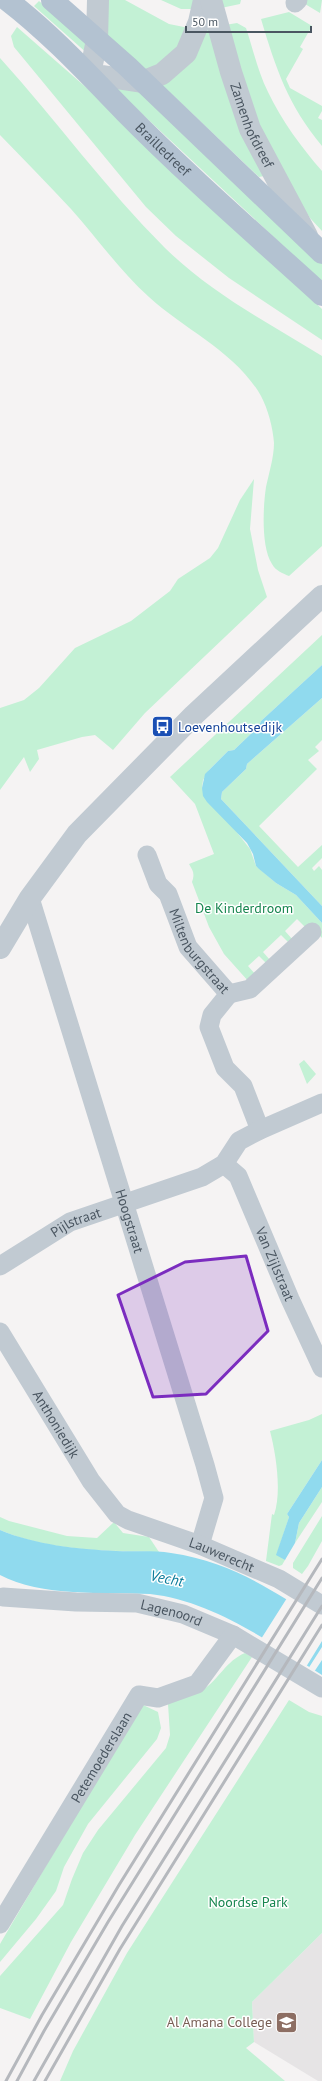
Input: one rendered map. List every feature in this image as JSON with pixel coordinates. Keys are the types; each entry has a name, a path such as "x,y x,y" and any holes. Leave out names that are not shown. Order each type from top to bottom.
{"main road":[{"name":"Brailledreef","path":"7,0 23,12 90,74 136,122 322,295"},
{"path":"52,0 142,82 316,248"}],"street":[{"path":"98,0 97,40 90,74 142,82 162,74 186,53 199,22 204,0"},
{"name":"Zamenhofdreef","path":"211,0 231,72 250,129 316,248"},
{"path":"0,948 30,898 77,834 194,715 322,596"},
{"name":"Miltenburgstraat","path":"147,855 158,884 168,894 188,947 229,994 212,1015 209,1027 225,1068 243,1086 260,1130"},
{"name":"Hoogstraat","path":"30,898 214,1498 200,1545"},
{"path":"229,994 250,989 312,932"},
{"path":"224,1164 239,1141 260,1130 321,1107"},
{"name":"Pijlstraat","path":"0,1266 70,1222 202,1177 224,1164"},
{"name":"Van Zijlstraat","path":"224,1164 238,1176 290,1299 322,1368"},
{"name":"Anthoniedijk","path":"0,1332 91,1481 117,1514"},
{"name":"Lauwerecht","path":"117,1514 128,1520 200,1545 281,1580 322,1606"},
{"name":"Lagenoord","path":"1,1598 76,1602 137,1603 183,1614 233,1635 322,1688"},
{"name":"Petemoederslaan","path":"0,1924 139,1696 158,1698 197,1684 233,1635"}],"highlighted area":[{"path":"246,1256 268,1331 206,1394 153,1397 118,1295 185,1262"}],"shaded area":[{"name":"Al Amana College","path":"322,1933 322,2081 318,2081 254,2042 252,2002"}],"green space":[{"path":"105,0 125,0 169,24 189,28 187,36 168,60 145,70 103,31"},
{"path":"161,0 194,0 195,9 181,9"},
{"path":"220,0 241,0 240,4 221,8"},
{"path":"307,0 322,0 320,13 305,4"},
{"path":"39,1 90,46 89,55 34,6"},
{"path":"289,12 312,26 300,47 303,49 286,79 290,88 322,106 322,111 318,118 322,120 322,146 300,116 284,86 261,19"},
{"path":"237,23 246,28 261,77 279,113 299,143 322,171 322,231 310,218 268,153 225,25"},
{"path":"213,26 264,176 259,177 160,83 204,27"},
{"path":"17,27 97,97 322,309 322,340 229,278 176,236 146,207 14,47 11,36"},
{"path":"0,58 122,202 165,248 201,279 221,293 322,356 322,546 289,576 279,572 275,568 268,557 264,537 264,505 274,443 270,419 261,396 250,380 224,354 163,309 138,287 71,209 0,135"},
{"path":"110,84 136,88 322,263 322,282"},
{"path":"254,479 250,529 258,570 267,597 145,713 113,750 95,735 82,737 37,750 39,759 30,772 24,757 0,790 0,708 24,700 39,688 75,648 131,621 170,591 178,579 210,558 218,548 240,500"},
{"name":"De Kinderdroom","path":"322,635 322,665 261,721 259,726 234,750 228,751 209,770 203,780 202,788 250,849 256,866 276,883 296,895 322,923 322,938 310,925 305,927 297,919 285,931 293,940 289,943 281,935 263,952 270,960 267,964 259,956 248,966 256,975 249,982 224,954 209,927 192,882 193,872 189,864 214,854 195,804 170,777"},
{"path":"322,698 322,740 315,747 319,751 308,760 317,769 259,826 298,867 322,845 322,858 312,868 314,871 319,866 322,870 322,906 221,799 222,792 246,769 247,764"},
{"path":"304,1060 316,1074 307,1084 299,1064"},
{"path":"322,1414 322,1460 287,1514 289,1517 277,1554 285,1560 282,1565 279,1566 266,1561 272,1514 274,1515 278,1495 276,1462 270,1431 309,1420"},
{"path":"322,1487 322,1502 295,1543 299,1523"},
{"path":"322,1516 322,1541 302,1574 293,1568 293,1563"},
{"path":"0,1517 9,1521 67,1536 97,1538 114,1522 123,1533 149,1537 159,1552 98,1550 58,1546 38,1542 0,1530"},
{"path":"245,1653 252,1657 135,1835 71,1942 30,2019 0,2008 0,1976 63,1905 83,1853 98,1830 166,1748 170,1735 168,1704 203,1690 209,1686 238,1656"},
{"name":"Noordse Park","path":"289,1700 309,1712 322,1716 322,1933 252,2002 254,2042 246,2048 285,2081 60,2081 73,2051 127,1953"},
{"path":"141,1704 158,1712 161,1728 157,1739 88,1824 64,1867 56,1891 36,1919 0,1962 0,1944"}],"water":[{"path":"322,665 322,698 247,764 246,769 222,792 221,799 322,906 322,923 296,895 276,883 256,866 253,854 247,843 207,802 203,796 202,788 205,774 228,751 234,750 259,726 261,721"},
{"path":"322,1460 322,1487 299,1523 295,1543 285,1560 276,1555 289,1517 287,1514"},
{"name":"Vecht","path":"0,1530 42,1543 86,1549 171,1553 193,1557 232,1570 268,1588 322,1621 322,1675 240,1625 196,1605 173,1598 150,1594 93,1593 53,1590 16,1582 0,1575"}],"pier":[{"path":"287,1598 322,1619 322,1641 306,1667 261,1639"},
{"path":"322,1647 322,1660 314,1672 308,1669"}],"railway":[{"path":"6,2081 42,2015 119,1885 322,1559"},
{"path":"17,2081 44,2031 108,1922 322,1578"},
{"path":"34,2081 122,1926 322,1606"},
{"path":"45,2081 120,1949 322,1625"}],"place":[{"name":"Loevenhoutsedijk","path":"162,727"},
{"name":"Al Amana College","path":"287,2022"}]}
